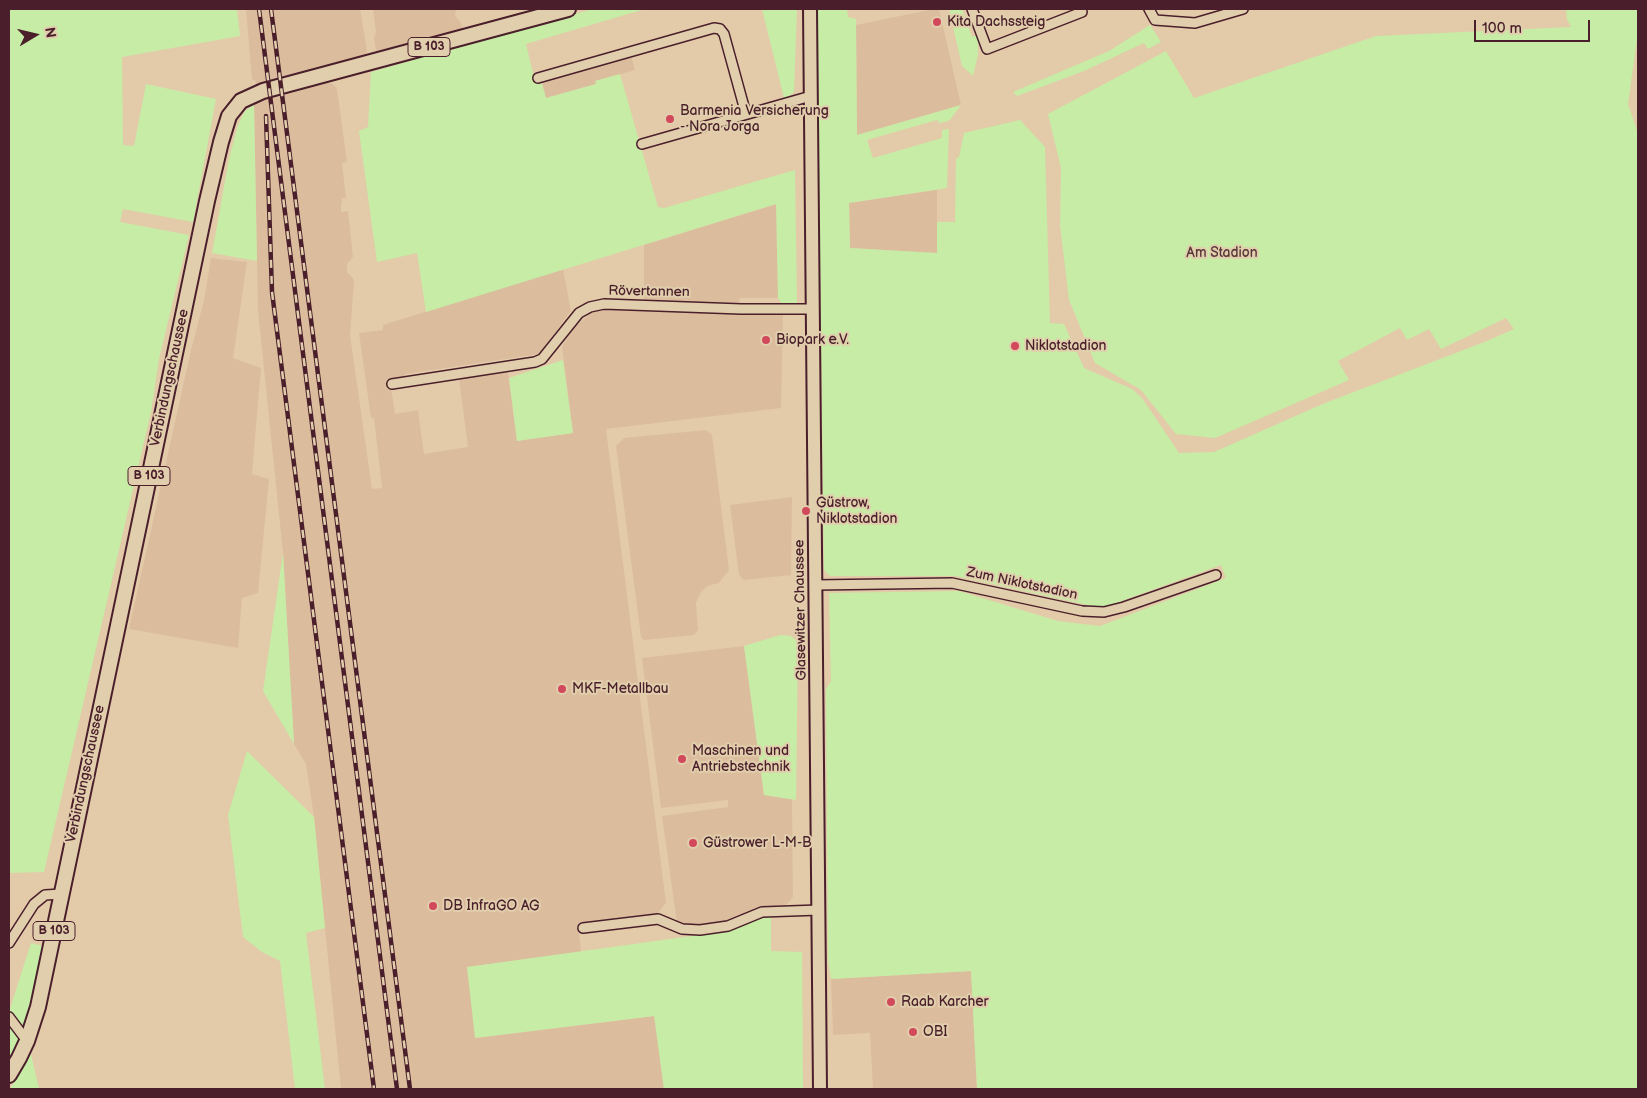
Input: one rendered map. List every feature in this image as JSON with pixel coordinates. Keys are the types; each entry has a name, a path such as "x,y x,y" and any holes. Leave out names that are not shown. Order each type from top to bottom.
{"main road":[{"name":"Verbindungschaussee","path":"9,1076 27,1042 38,1007 207,201 220,142 229,116 241,102 263,91 568,9"},
{"name":"Glasewitzer Chaussee","path":"810,9 820,1089"}],"street":[{"path":"972,9 986,49 1082,12"},
{"path":"1149,9 1156,20 1194,23 1204,22 1243,9"},
{"path":"538,78 714,28 720,29 724,34 746,114"},
{"path":"642,144 812,96"},
{"name":"Rövertannen","path":"392,384 535,362 542,359 579,313 590,307 604,304 741,309 812,309"},
{"name":"Zum Niklotstadion","path":"816,585 952,583 1082,612 1104,612 1124,607 1216,575"},
{"path":"9,943 34,904 45,895 62,894"},
{"path":"583,928 658,919 682,928 700,930 728,926 762,912 819,910"},
{"path":"9,1017 27,1042"}],"shaded area":[{"path":"246,9 360,9 367,51 365,57 289,76 289,79 257,88 255,80 252,80"},
{"path":"373,9 456,9 455,16 460,21 464,32 380,53 376,50 374,38 376,32"},
{"path":"939,9 961,105 857,135 856,25"},
{"path":"631,56 635,70 596,81 596,84 546,98 541,80"},
{"path":"327,82 333,84 337,89 347,162 342,163 346,198 342,198 341,212 348,211 353,257 347,264 347,272 354,282 350,335 372,489 382,488 374,418 371,418 359,333 383,330 383,325 563,269 571,311 539,354 405,374 405,378 390,381 395,414 418,410 424,454 468,447 459,379 508,372 517,441 573,433 562,347 570,331 592,312 620,309 783,315 781,408 606,429 666,903 657,914 578,923 581,952 467,967 476,1038 655,1016 664,1089 341,1089 314,817 306,764 294,744 283,553 258,311 254,104 267,98"},
{"path":"937,190 937,253 850,248 849,203"},
{"path":"777,204 778,298 740,298 739,304 644,300 644,245"},
{"path":"211,258 247,262 233,358 261,368 252,474 269,479 258,593 242,598 238,648 129,629 191,350 204,300"},
{"path":"706,430 712,435 729,570 719,583 707,586 701,592 696,603 698,630 694,635 644,640 641,637 616,446 624,438"},
{"path":"792,497 791,575 744,580 739,575 730,505"},
{"path":"744,646 764,795 792,799 793,897 786,905 761,907 730,920 688,926 677,923 662,816 728,807 728,800 661,808 642,658"},
{"path":"971,971 977,1089 873,1089 870,1033 833,1035 831,979"}],"green space":[{"path":"9,9 237,9 240,36 122,57 123,145 134,146 146,84 216,99 193,222 123,209 120,222 189,235 159,359 151,412 44,872 9,873"},
{"path":"593,9 645,9 526,44 535,82 541,80 546,98 596,84 595,81 620,74 658,207 664,208 795,170 797,304 781,303 778,298 776,204 426,312 417,253 377,262 359,131 368,127 371,72"},
{"path":"762,9 797,9 794,92 784,98"},
{"name":"Am Stadion","path":"818,9 847,9 848,17 856,19 857,135 961,105 950,120 945,122 939,123 937,120 867,140 873,158 942,138 942,130 949,129 947,188 849,203 850,248 937,253 937,222 955,222 956,159 959,157 964,133 1020,120 1045,147 1050,323 1064,324 1084,368 1132,389 1142,398 1179,453 1214,452 1325,403 1514,329 1506,318 1441,349 1429,329 1407,340 1400,328 1338,361 1349,380 1215,438 1176,434 1141,390 1095,363 1069,300 1060,225 1061,168 1048,114 1166,51 1194,98 1376,36 1571,27 1567,19 1566,9 1638,9 1638,32 1628,104 1638,134 1638,1089 977,1089 971,971 831,979 828,960 826,689 831,681 829,593 959,591 1058,621 1100,626 1226,578 1221,565 1102,608 956,576 830,576 824,570"},
{"path":"949,9 962,9 972,37 978,35 978,55 973,76 962,66"},
{"path":"1150,25 1161,42 1148,49 1144,43 1084,71 1017,96 1013,92 1109,51"},
{"path":"254,104 257,261 212,253 229,159 238,125 245,111"},
{"path":"563,360 573,433 517,441 509,378"},
{"path":"283,553 294,744 263,691"},
{"path":"780,635 791,636 798,642 796,800 764,795 744,646"},
{"path":"247,751 314,817 325,928 306,933 325,1089 295,1089 280,961 262,952 243,937 228,815"},
{"path":"771,916 771,951 802,952 803,1089 664,1089 654,1016 475,1038 467,967 721,932"},
{"path":"31,943 43,946 28,1020 18,1047 9,1063 9,1012"},
{"path":"31,1054 39,1089 10,1089"}],"railway":[{"path":"259,9 397,1089"},
{"path":"271,9 410,1089"},
{"path":"266,116 272,292 374,1089"}],"place":[{"name":"Kita Dachssteig","path":"937,22"},
{"name":"Barmenia Versicherung - Nora Jorga","path":"670,119"},
{"name":"Biopark e.V.","path":"766,340"},
{"name":"Niklotstadion","path":"1015,346"},
{"name":"Güstrow, Niklotstadion","path":"806,511"},
{"name":"MKF-Metallbau","path":"562,689"},
{"name":"Maschinen und Antriebstechnik","path":"682,759"},
{"name":"Güstrower L-M-B","path":"693,843"},
{"name":"DB InfraGO AG","path":"433,906"},
{"name":"Raab Karcher","path":"891,1002"},
{"name":"OBI","path":"913,1032"}]}
